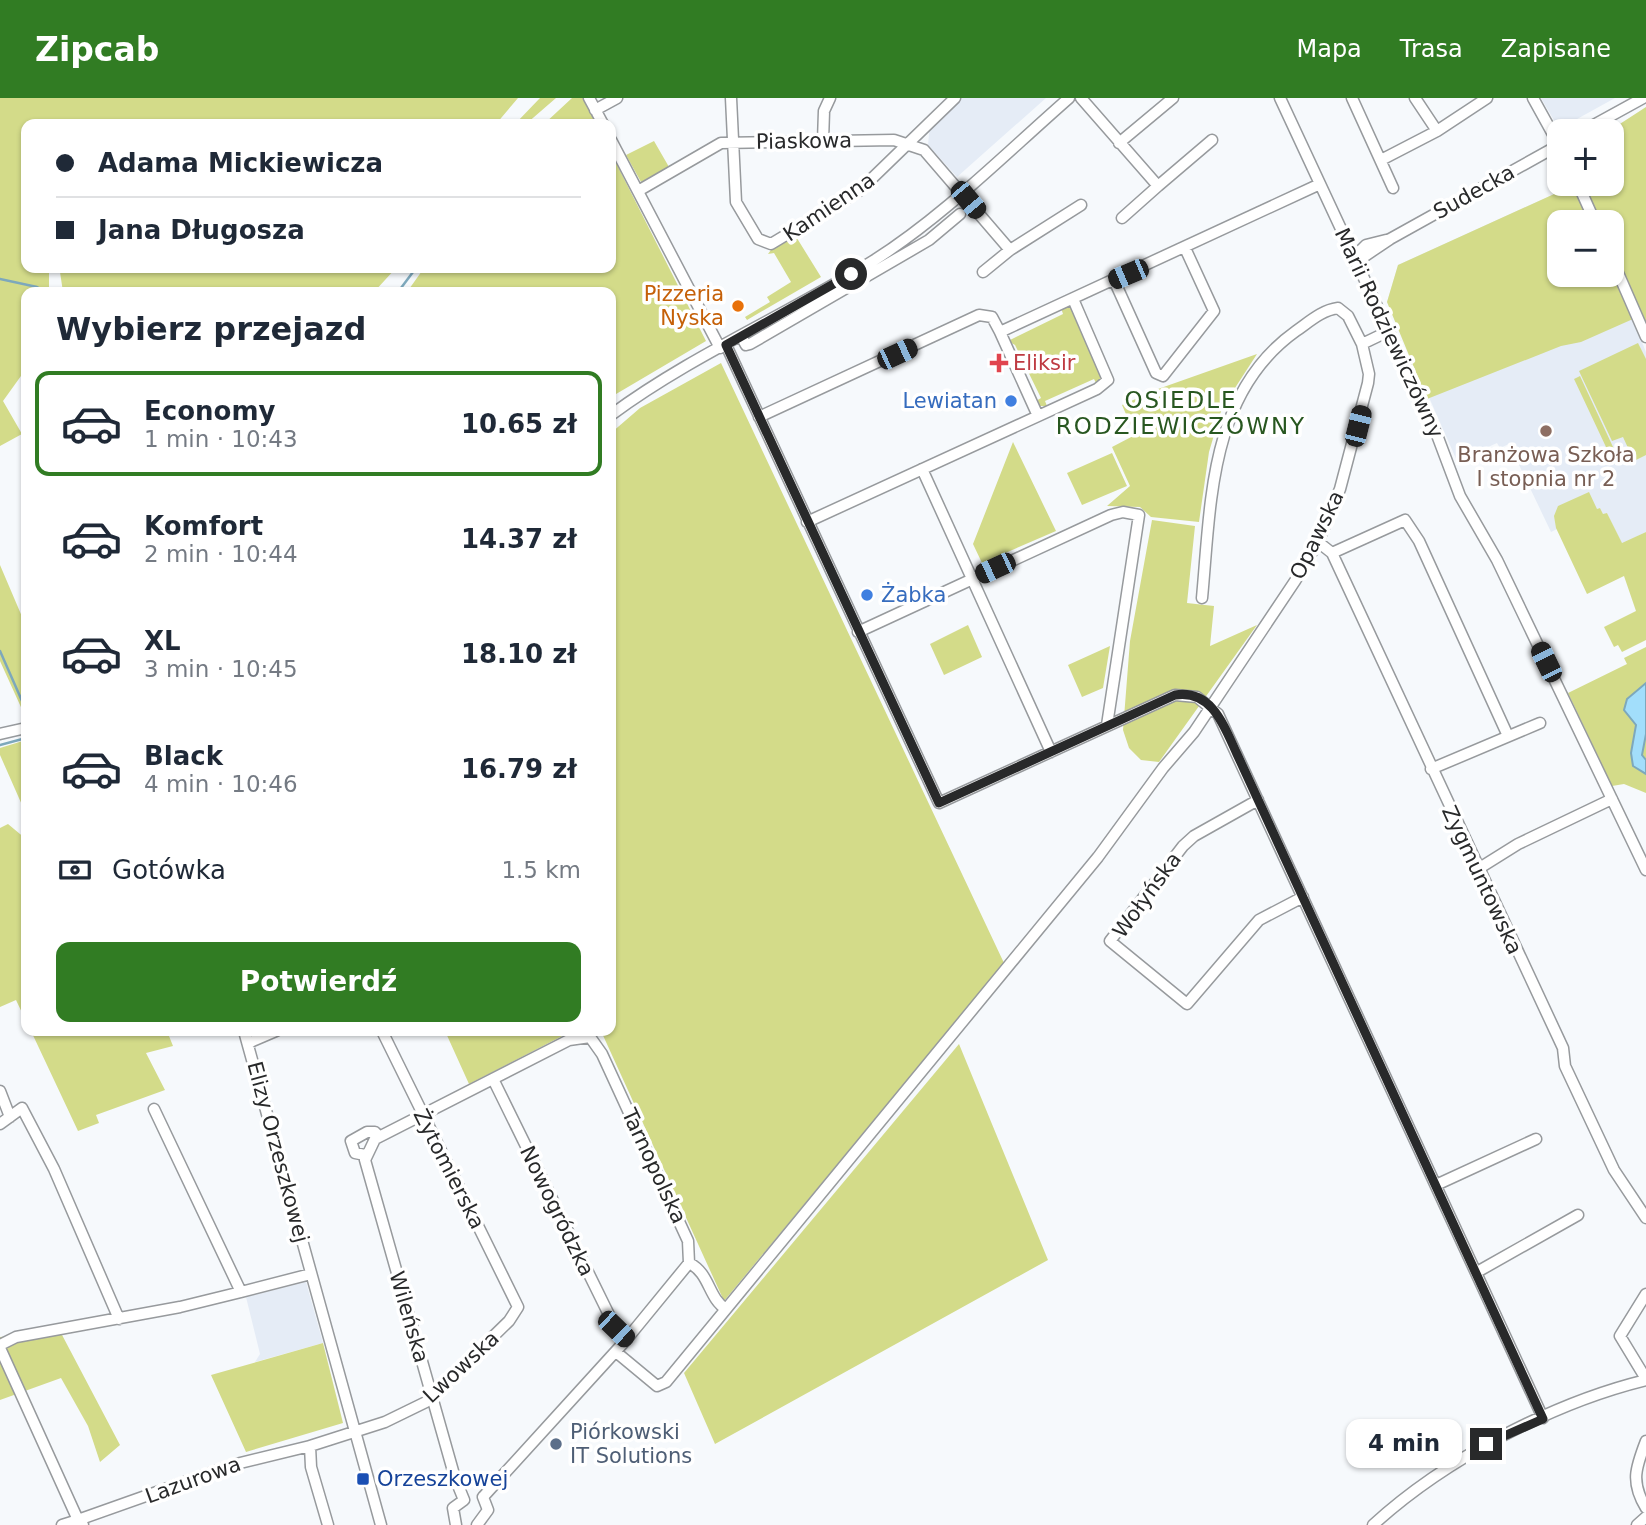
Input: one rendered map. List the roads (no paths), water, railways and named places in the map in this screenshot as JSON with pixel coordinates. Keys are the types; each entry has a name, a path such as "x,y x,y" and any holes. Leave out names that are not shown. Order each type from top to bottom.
{"street":[{"path":"589,98 600,119"},
{"path":"596,110 617,98"},
{"name":"Kamienna","path":"731,98 738,207 758,239 771,244 859,191 910,143"},
{"path":"823,141 824,111 831,98"},
{"path":"955,98 918,131 910,143 924,150 1010,250"},
{"path":"616,411 646,390 873,261 919,228 1069,98"},
{"path":"1080,98 1158,186"},
{"path":"1119,143 1173,98"},
{"path":"1281,101 1293,98"},
{"path":"1352,98 1393,188"},
{"path":"1415,98 1437,131"},
{"path":"1381,160 1437,131 1487,98"},
{"path":"1533,98 1547,123"},
{"path":"1605,119 1643,98"},
{"name":"Marii Rodziewiczówny","path":"1281,101 1437,435 1460,496 1497,560 1646,870"},
{"path":"1122,218 1212,140"},
{"name":"Piaskowa","path":"638,191 716,145 734,142 823,141 910,143"},
{"path":"616,149 759,417 939,803 1175,695 1191,694 1212,707 1258,800 1543,1419"},
{"name":"Sudecka","path":"1355,260 1547,152"},
{"path":"1000,332 1320,184"},
{"path":"983,272 1010,250 1081,205"},
{"path":"741,336 746,345 750,344 929,240 960,214"},
{"path":"919,228 929,240"},
{"path":"1343,233 1352,241 1366,245 1355,260"},
{"name":"Sudecka","path":"1366,245 1390,239"},
{"path":"1114,280 1156,373 1159,376 1167,373 1214,311 1185,247"},
{"path":"1624,287 1646,337"},
{"path":"807,522 1097,389 1108,380 1073,299"},
{"name":"Opawska","path":"616,1352 657,1387 667,1382 1098,857 1212,707 1318,542 1346,472 1369,373 1363,344 1344,312 1338,308 1329,309 1290,335 1266,356 1245,385 1231,413 1216,465 1202,598"},
{"path":"759,417 979,315 992,317 1037,416"},
{"path":"1363,344 1387,332"},
{"path":"922,469 1051,751"},
{"path":"858,632 1111,515 1123,512 1139,515 1107,725"},
{"path":"1332,553 1405,520 1419,541 1508,736"},
{"name":"Zygmuntowska","path":"1318,542 1332,553 1563,1048 1565,1066 1602,1146 1614,1170 1646,1218"},
{"path":"1431,769 1540,723"},
{"path":"0,734 21,729"},
{"path":"1478,869 1518,844 1612,799"},
{"name":"Wołyńska","path":"1258,800 1194,836 1183,846 1110,941 1187,1004 1259,920 1303,897"},
{"name":"Elizy Orzeszkowej","path":"246,1036 381,1525"},
{"path":"248,1042 263,1036"},
{"name":"Żytomierska","path":"384,1036 518,1307"},
{"name":"Tarnopolska","path":"492,1079 569,1040 590,1037 599,1047 688,1241 689,1263 704,1274 717,1304 726,1309"},
{"path":"365,1156 378,1136 492,1079"},
{"name":"Nowogródzka","path":"492,1079 616,1329 626,1340"},
{"path":"0,1091 10,1117"},
{"path":"0,1124 22,1108 119,1319"},
{"path":"154,1109 241,1292"},
{"name":"Wileńska","path":"378,1136 375,1132 367,1132 351,1141 355,1153 365,1156 464,1500"},
{"path":"1436,1185 1536,1139"},
{"path":"1477,1272 1578,1215"},
{"path":"456,1525 453,1508 464,1500 483,1497 616,1352 689,1263"},
{"path":"81,1522 0,1347 16,1337 119,1319 311,1274"},
{"path":"1373,1525 1454,1462 1543,1419 1646,1379 1620,1336 1646,1294"},
{"name":"Lwowska","path":"355,1432 385,1422 433,1398 509,1321 518,1307"},
{"path":"328,1525 311,1467 310,1446 355,1432"},
{"path":"1646,1441 1634,1477 1637,1491 1646,1508"},
{"name":"Lazurowa","path":"62,1525 81,1522 236,1464 310,1446"},
{"path":"477,1525 488,1510 483,1497"},
{"path":"1637,1525 1646,1517"}],"water":[{"path":"1646,683 1646,734 1642,755 1646,760 1646,774 1633,766 1631,753 1636,725 1624,710 1627,699"}],"waterway":[{"path":"402,287 412,273"},
{"path":"0,279 37,287"},
{"path":"0,651 21,699"},
{"path":"0,745 21,739"}],"place":[{"name":"Pizzeria Nyska","path":"738,306"},
{"name":"Eliksir","path":"999,363"},
{"name":"Lewiatan","path":"1011,401"},
{"name":"Branżowa Szkoła I stopnia nr 2","path":"1546,431"},
{"name":"Żabka","path":"867,595"},
{"name":"Piórkowski IT Solutions","path":"556,1444"},
{"name":"Orzeszkowej","path":"363,1479"}],"district":[{"name":"OSIEDLE RODZIEWICZÓWNY","path":"1181,413"}]}
